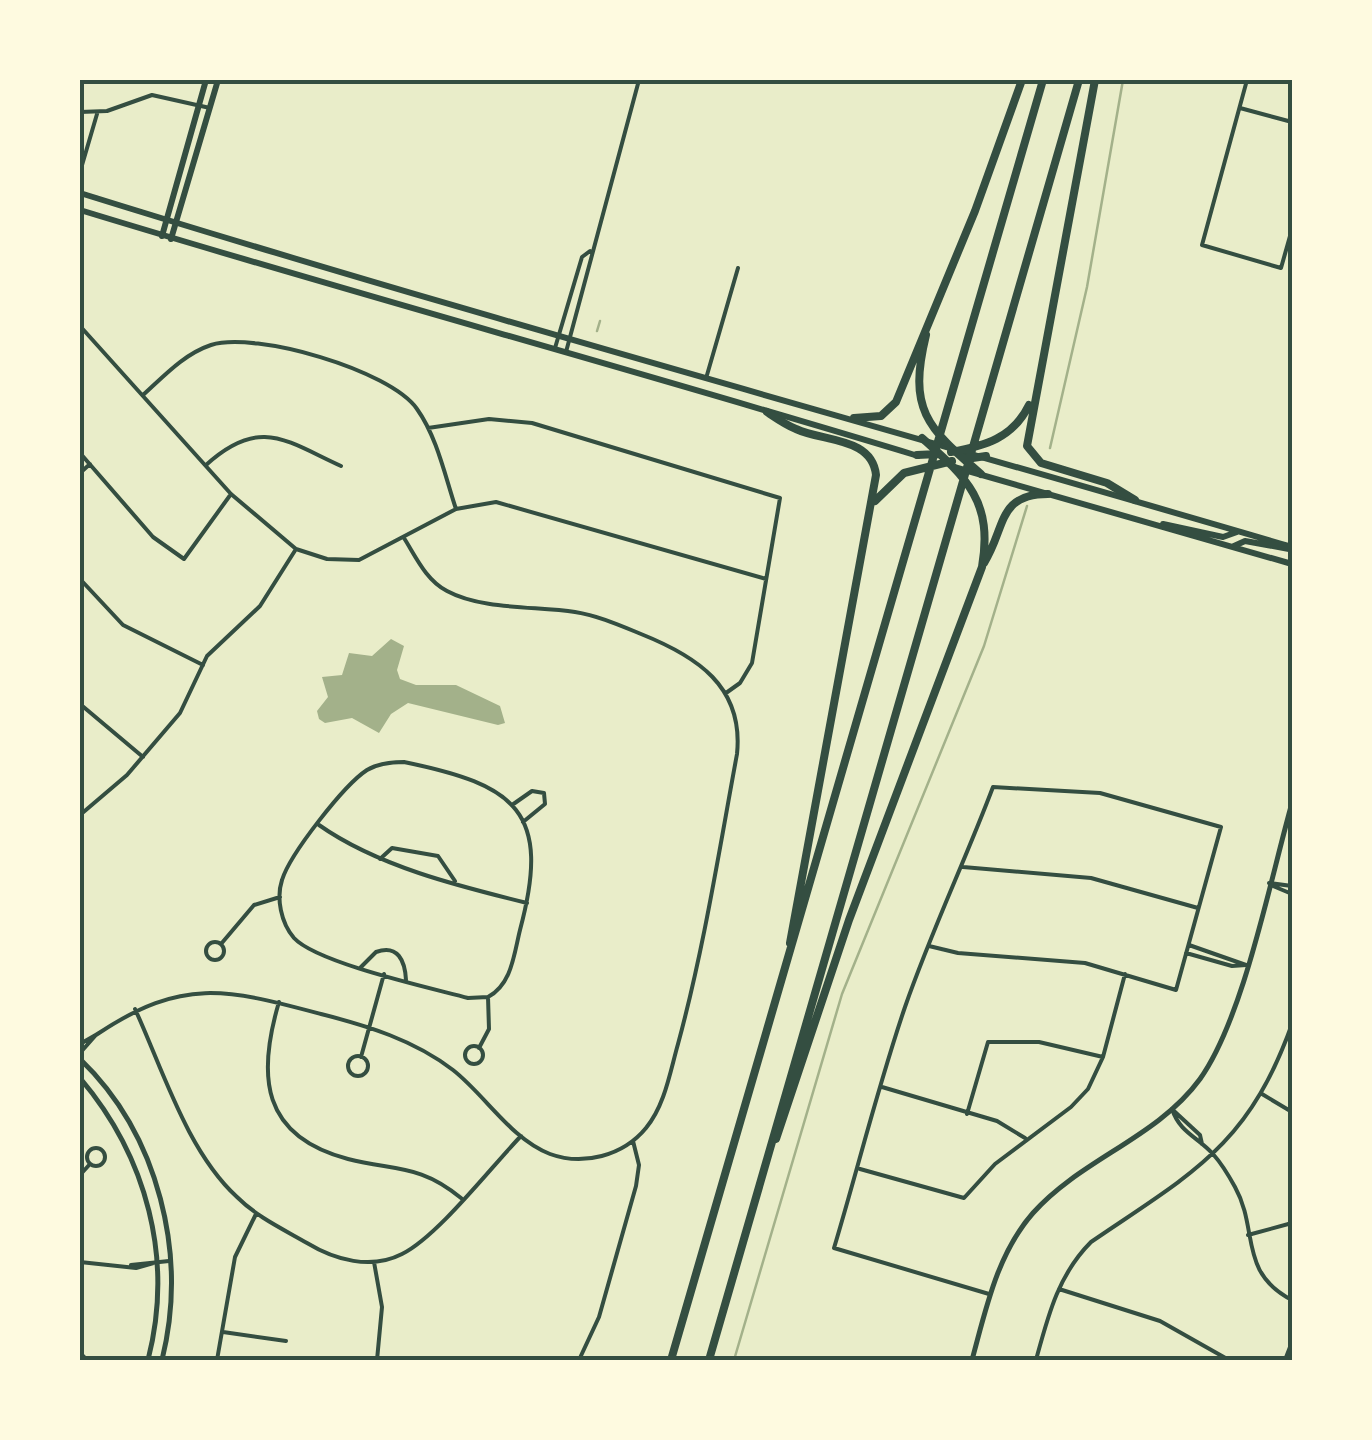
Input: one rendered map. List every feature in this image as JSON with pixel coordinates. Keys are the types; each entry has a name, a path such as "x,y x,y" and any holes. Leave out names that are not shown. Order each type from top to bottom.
{"highway":[{"path":"854,418 881,416 893,407 1022,80"},
{"path":"672,1360 1043,80"},
{"path":"709,1360 1079,80"},
{"path":"1096,80 1027,439 1034,459 1107,483 1135,500"},
{"path":"928,326 917,374 928,419 954,451 986,456"},
{"path":"871,512 886,486 913,469 965,454 1018,424 1034,393"},
{"path":"767,412 796,430 868,454 876,469 871,512 791,919 789,960"},
{"path":"922,438 975,495 986,524 982,567"},
{"path":"947,461 954,451"},
{"path":"965,454 981,474"},
{"path":"917,456 947,461"},
{"path":"766,1161 786,1117 824,990 891,803 982,567 1010,505 1022,496 1048,494"}],"main road":[{"path":"162,236 206,80"},
{"path":"171,240 218,80"},
{"path":"80,193 356,277 946,444 965,454"},
{"path":"80,210 171,240 555,348 917,456"},
{"path":"353,293 356,277"},
{"path":"986,456 1292,548"},
{"path":"947,461 1292,564"},
{"path":"1154,524 1177,523 1223,536 1238,531"},
{"path":"1233,546 1245,541 1275,550 1292,548"}],"street":[{"path":"555,348 582,257 590,251 639,80"},
{"path":"1247,80 1202,245 1281,268 1292,230"},
{"path":"80,112 97,112 144,96 210,108"},
{"path":"1240,108 1292,122"},
{"path":"80,172 97,112"},
{"path":"566,352 594,259 590,251"},
{"path":"707,375 738,268"},
{"path":"80,326 231,494 296,549 327,559 359,560 456,509 478,503 513,505 766,580"},
{"path":"142,396 196,351 240,340 387,382 411,401 428,428 456,509"},
{"path":"428,428 489,418 532,423 780,498 752,664 740,683 726,693"},
{"path":"205,466 228,447 262,436 293,440 341,466"},
{"path":"80,453 154,536 184,559 231,494"},
{"path":"80,474 90,464"},
{"path":"80,1045 135,1009 193,993 236,994 370,1026 418,1048 452,1070 521,1136 551,1154 580,1159 608,1154 633,1141 647,1128 664,1096 704,942 738,738 726,693 707,668 687,653 608,620 451,594 428,576 404,538"},
{"path":"80,815 143,758 180,713 203,664 222,638 260,606 296,549"},
{"path":"80,580 123,625 203,664"},
{"path":"80,704 143,758"},
{"path":"394,762 466,776 512,805 523,822 534,860 507,980 488,998 476,1000 324,957 296,940 283,918 280,897 289,864 356,778 370,768 394,762"},
{"path":"929,946 996,957 1046,957 1176,990 1221,827 1100,793 993,787 962,867 929,946 905,1008 834,1248 990,1294"},
{"path":"512,805 532,791 544,793 545,804 523,822"},
{"path":"972,1360 990,1294 1010,1244 1043,1203 1172,1109 1200,1079 1221,1042 1292,803"},
{"path":"319,825 352,849 379,860 527,903"},
{"path":"379,860 392,848 438,856 455,881"},
{"path":"962,867 1091,878 1198,908"},
{"path":"1269,882 1292,886"},
{"path":"1269,882 1292,894"},
{"path":"222,944 254,904 280,897"},
{"path":"1188,945 1246,965"},
{"path":"362,967 376,952 396,952 402,957 406,980"},
{"path":"1186,953 1232,966 1246,965"},
{"path":"361,1056 384,974"},
{"path":"858,1168 964,1198 1026,1138 1071,1107 1088,1090 1103,1057 1125,974"},
{"path":"479,1048 489,1029 488,998"},
{"path":"279,1002 266,1044 266,1076 270,1101 292,1131 316,1148 349,1159 420,1171 461,1198"},
{"path":"135,1009 203,1153 234,1195 256,1214 338,1259 374,1262 399,1256 421,1243 521,1136"},
{"path":"1036,1360 1057,1288 1073,1260 1091,1242 1214,1155 1262,1094 1292,1024"},
{"path":"95,1036 80,1056 116,1102 149,1163 162,1201 171,1261 171,1308 162,1360"},
{"path":"968,1114 988,1042 1039,1042 1103,1057"},
{"path":"80,1078 115,1126 148,1204 157,1262 156,1313 148,1360"},
{"path":"882,1087 997,1120 1026,1138"},
{"path":"1262,1094 1292,1112"},
{"path":"1172,1109 1200,1135 1202,1144 1238,1191 1258,1270 1275,1291 1292,1300"},
{"path":"578,1360 598,1317 636,1186 640,1165 633,1141"},
{"path":"80,1175 90,1164"},
{"path":"217,1360 235,1257 256,1214"},
{"path":"1248,1235 1292,1223"},
{"path":"80,1262 150,1268 157,1262 171,1261"},
{"path":"374,1262 382,1307 377,1360"},
{"path":"1057,1288 1160,1321 1229,1360"},
{"path":"223,1332 286,1341"},
{"path":"1284,1360 1292,1342"},
{"path":"80,1353 87,1359"}],"shaded area":[{"path":"391,639 404,646 397,670 400,679 416,685 456,685 500,706 505,723 498,725 408,703 391,714 379,733 352,718 325,723 319,719 317,711 328,697 322,677 342,675 349,653 372,656"}],"waterway":[{"path":"1050,448 1087,287 1123,80"},
{"path":"597,331 600,321"},
{"path":"734,1360 842,994 984,646 1027,506"}]}
